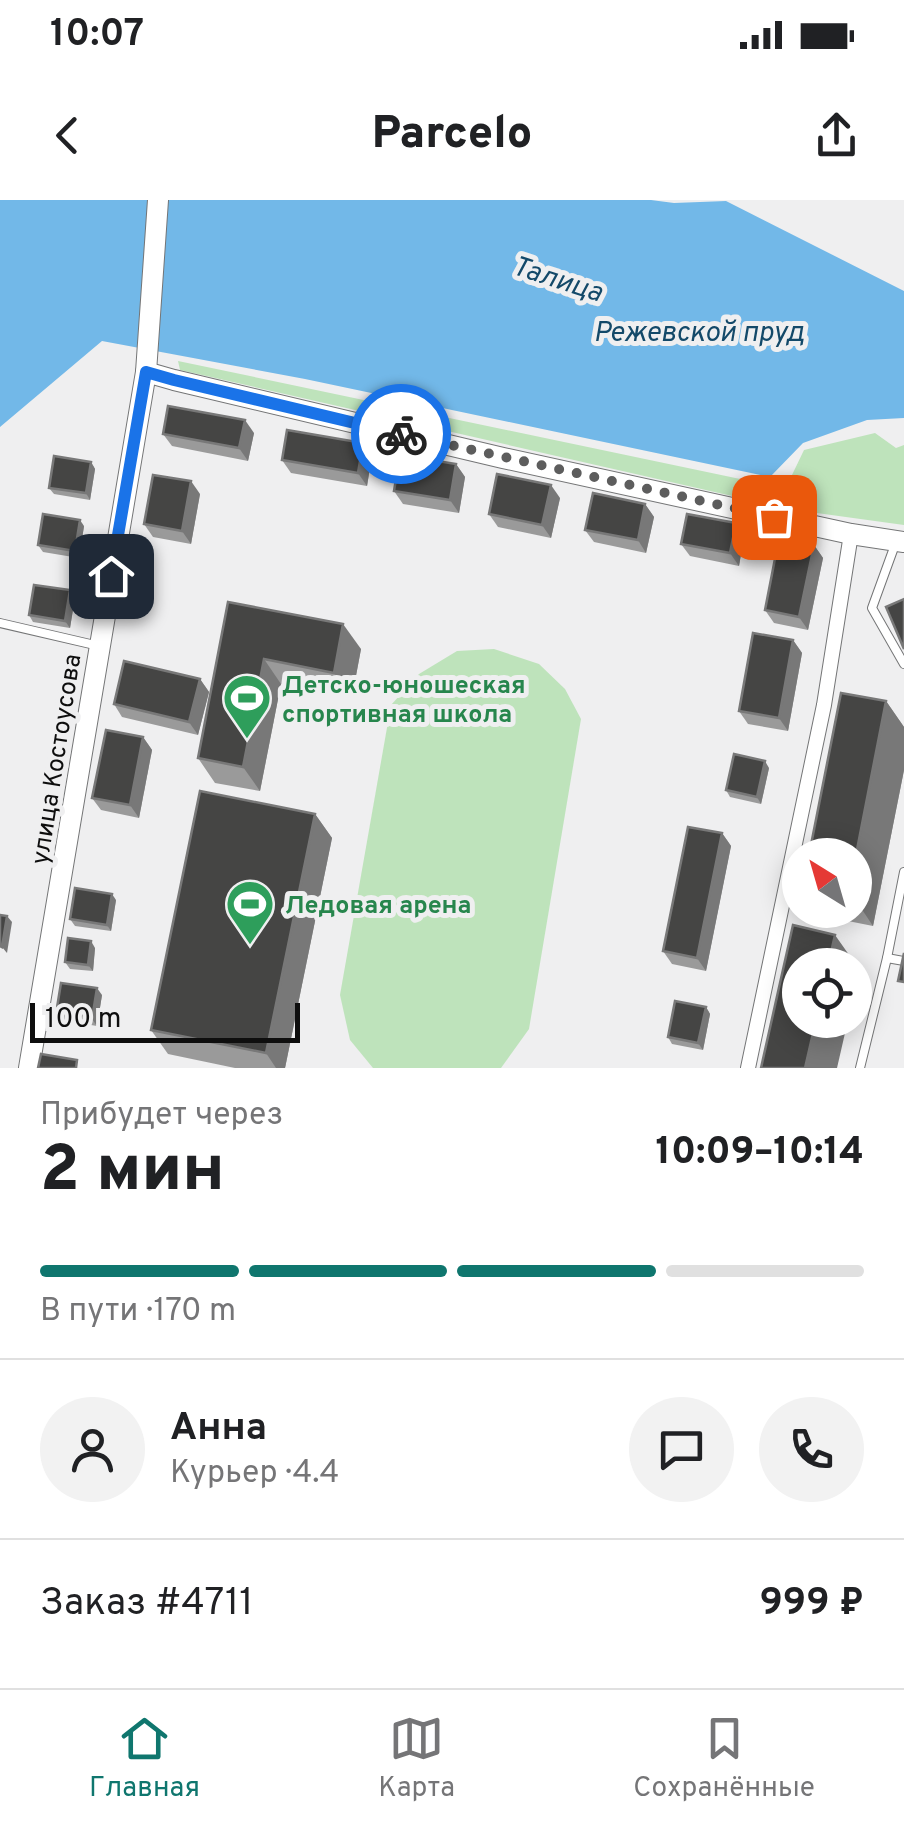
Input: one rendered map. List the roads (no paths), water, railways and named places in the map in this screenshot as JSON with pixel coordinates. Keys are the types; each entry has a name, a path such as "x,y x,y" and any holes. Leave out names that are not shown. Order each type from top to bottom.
{"main road":[{"name":"улица Костоусова","path":"29,1068 146,372 158,200"},
{"path":"146,372 503,458 900,542"}],"street":[{"path":"748,1068 824,705 851,534"}],"lane":[{"path":"900,542 872,608 904,664"},
{"path":"0,623 99,646"},
{"path":"860,1068 904,872"},
{"path":"887,958 904,961"}],"water":[{"name":"Режевской пруд","path":"0,200 726,201 904,291 904,418 867,420 803,443 770,477 305,379 102,341 0,427"}],"place":[{"name":"Детско-юношеская спортивная школа","path":"247,740"},
{"name":"Ледовая арена","path":"250,946"}],"water label":[{"name":"Талица","path":"558,278"}]}
